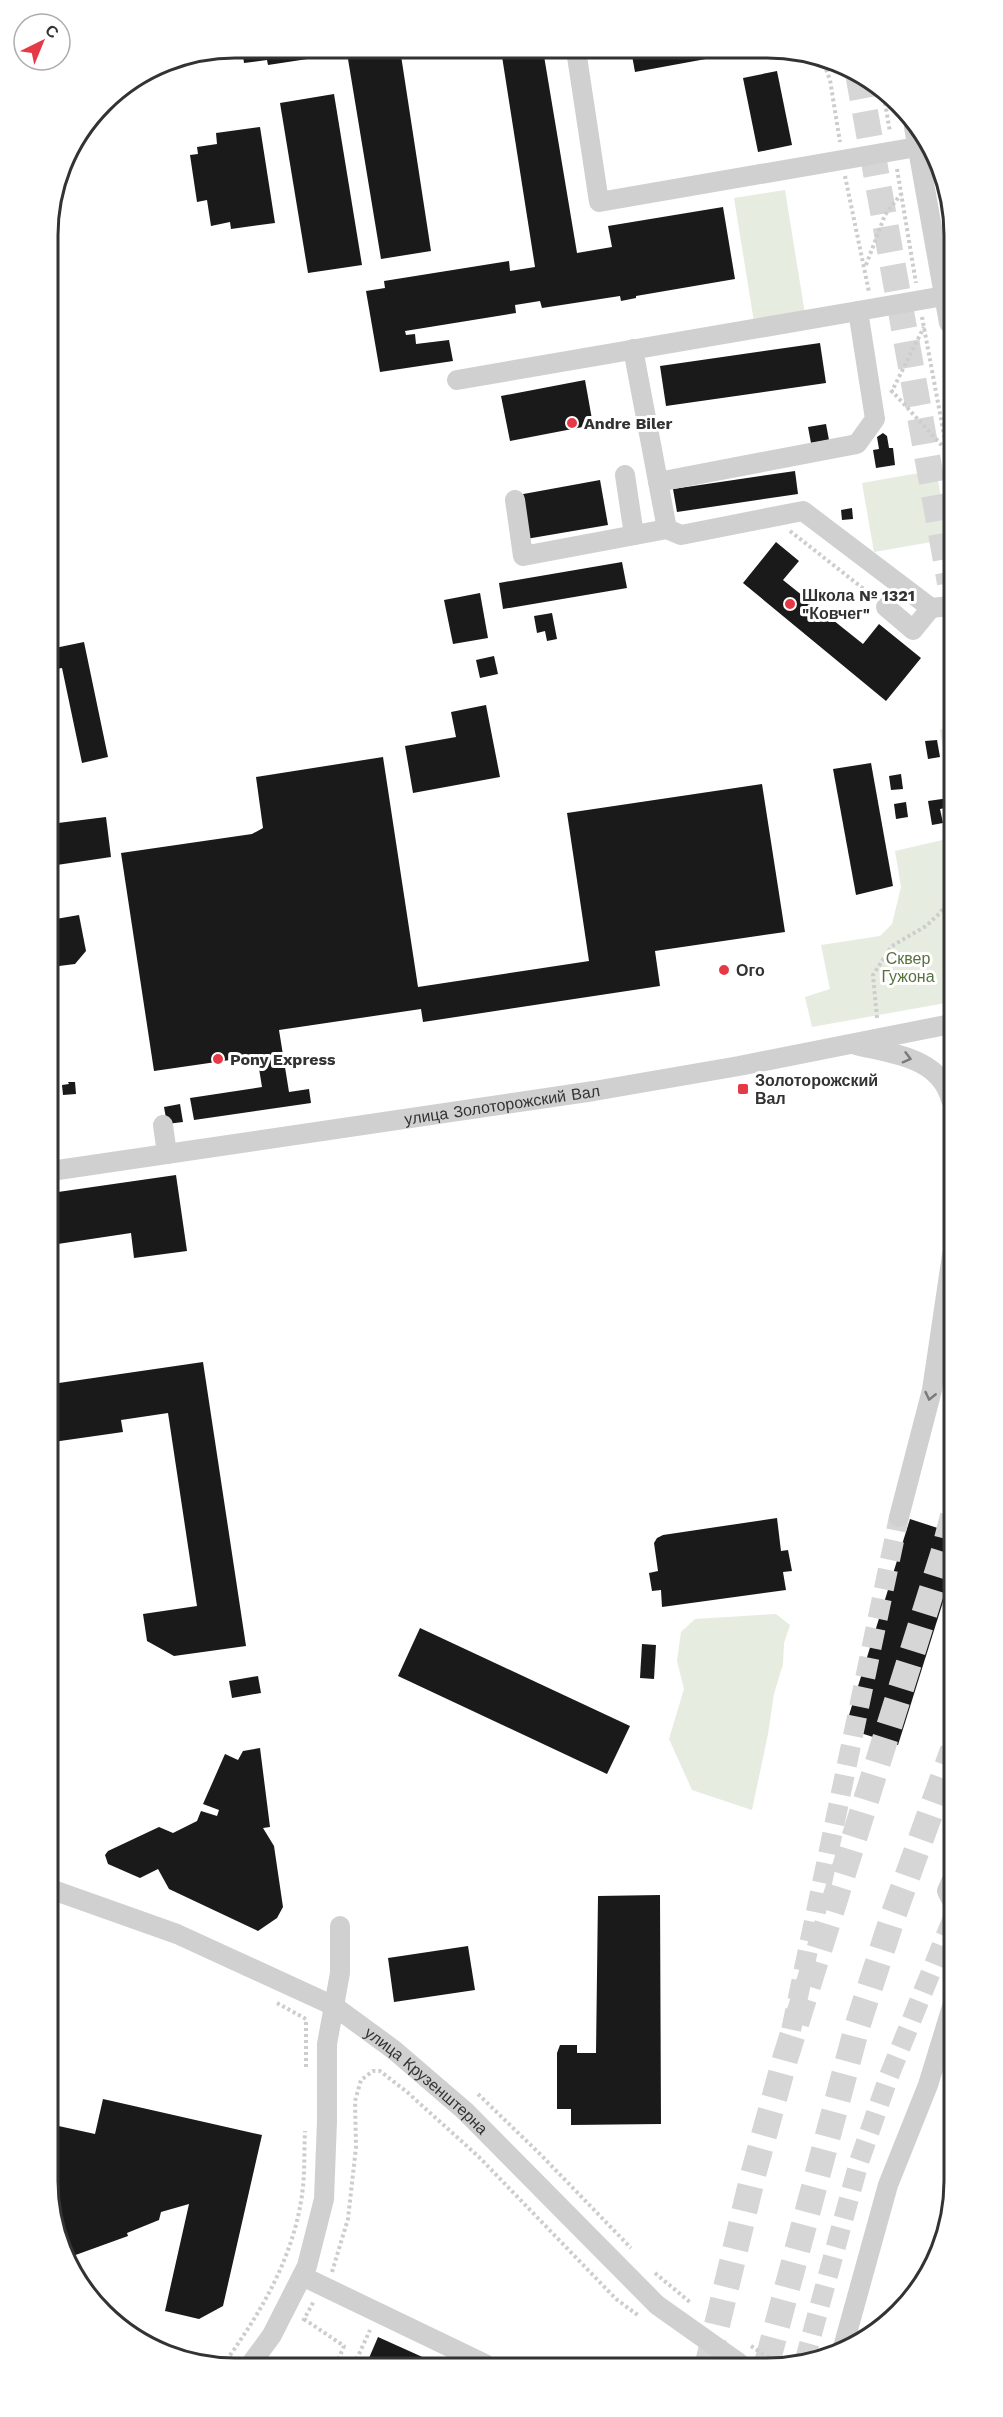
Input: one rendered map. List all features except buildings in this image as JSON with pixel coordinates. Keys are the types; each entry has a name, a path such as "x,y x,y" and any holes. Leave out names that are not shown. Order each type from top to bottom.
{"street":[{"path":"577,58 599,202 917,147"},
{"path":"457,380 944,296 944,271 916,140"},
{"path":"658,482 857,444 875,419 865,310"},
{"path":"633,349 667,529"},
{"path":"625,475 634,535"},
{"path":"515,500 523,556 667,529 681,535 803,512 940,607 913,630 886,607"},
{"name":"улица Золоторожский Вал","path":"59,1170 594,1091 739,1066 944,1025"},
{"path":"850,1043 916,1060 938,1073 944,1085"},
{"path":"163,1125 167,1154"},
{"path":"899,1517 932,1390 944,1309"},
{"name":"улица Крузенштерна","path":"59,1892 177,1934 334,2006 394,2050 465,2112 657,2305 732,2358"},
{"path":"255,2358 272,2335 307,2266 324,2199 327,2044 340,1973 340,1926"},
{"path":"845,2340 888,2185 928,2085 944,2033"},
{"path":"302,2276 473,2358"}],"path":[{"path":"826,69 865,266 865,310"},
{"path":"885,104 944,435"},
{"path":"865,266 885,215 901,194"},
{"path":"875,419 924,327"},
{"path":"888,381 891,392 944,448"},
{"path":"772,518 886,607"},
{"path":"877,1018 873,975 892,946 926,926 944,907"},
{"path":"268,1998 306,2019 306,2073"},
{"path":"380,2071 407,2092 479,2157 616,2299 644,2319"},
{"path":"475,2092 541,2155 632,2250"},
{"path":"228,2358 254,2324 287,2258 302,2196 306,2120"},
{"path":"648,2266 692,2304"},
{"path":"304,2319 344,2346 339,2358"},
{"path":"357,2358 371,2328 381,2332"},
{"path":"748,2344 769,2358"}],"green space":[{"path":"785,190 805,314 754,322 734,198"},
{"path":"936,470 944,512 944,540 874,552 862,483"},
{"path":"944,727 944,755 940,730"},
{"name":"Сквер Гужона","path":"944,840 944,1003 812,1027 805,997 830,989 821,945 880,936 892,924 901,887 895,851"},
{"path":"776,1614 790,1625 784,1643 783,1664 774,1694 752,1810 692,1790 669,1739 684,1689 677,1661 681,1632 695,1619"}],"tunnel":[{"path":"860,85 944,550"},
{"path":"785,2059 899,1517"},
{"path":"709,2358 753,2175 785,2059 944,1551"},
{"path":"768,2358 857,2027 893,1916 944,1775"},
{"path":"807,2353 859,2162 889,2076 944,1940"}],"place":[{"name":"Andre Biler","path":"572,423"},
{"name":"Школа № 1321 \"Ковчег\"","path":"790,604"},
{"name":"Ого","path":"724,970"},
{"name":"Pony Express","path":"218,1059"},
{"name":"Золоторожский Вал","path":"743,1089"}]}
